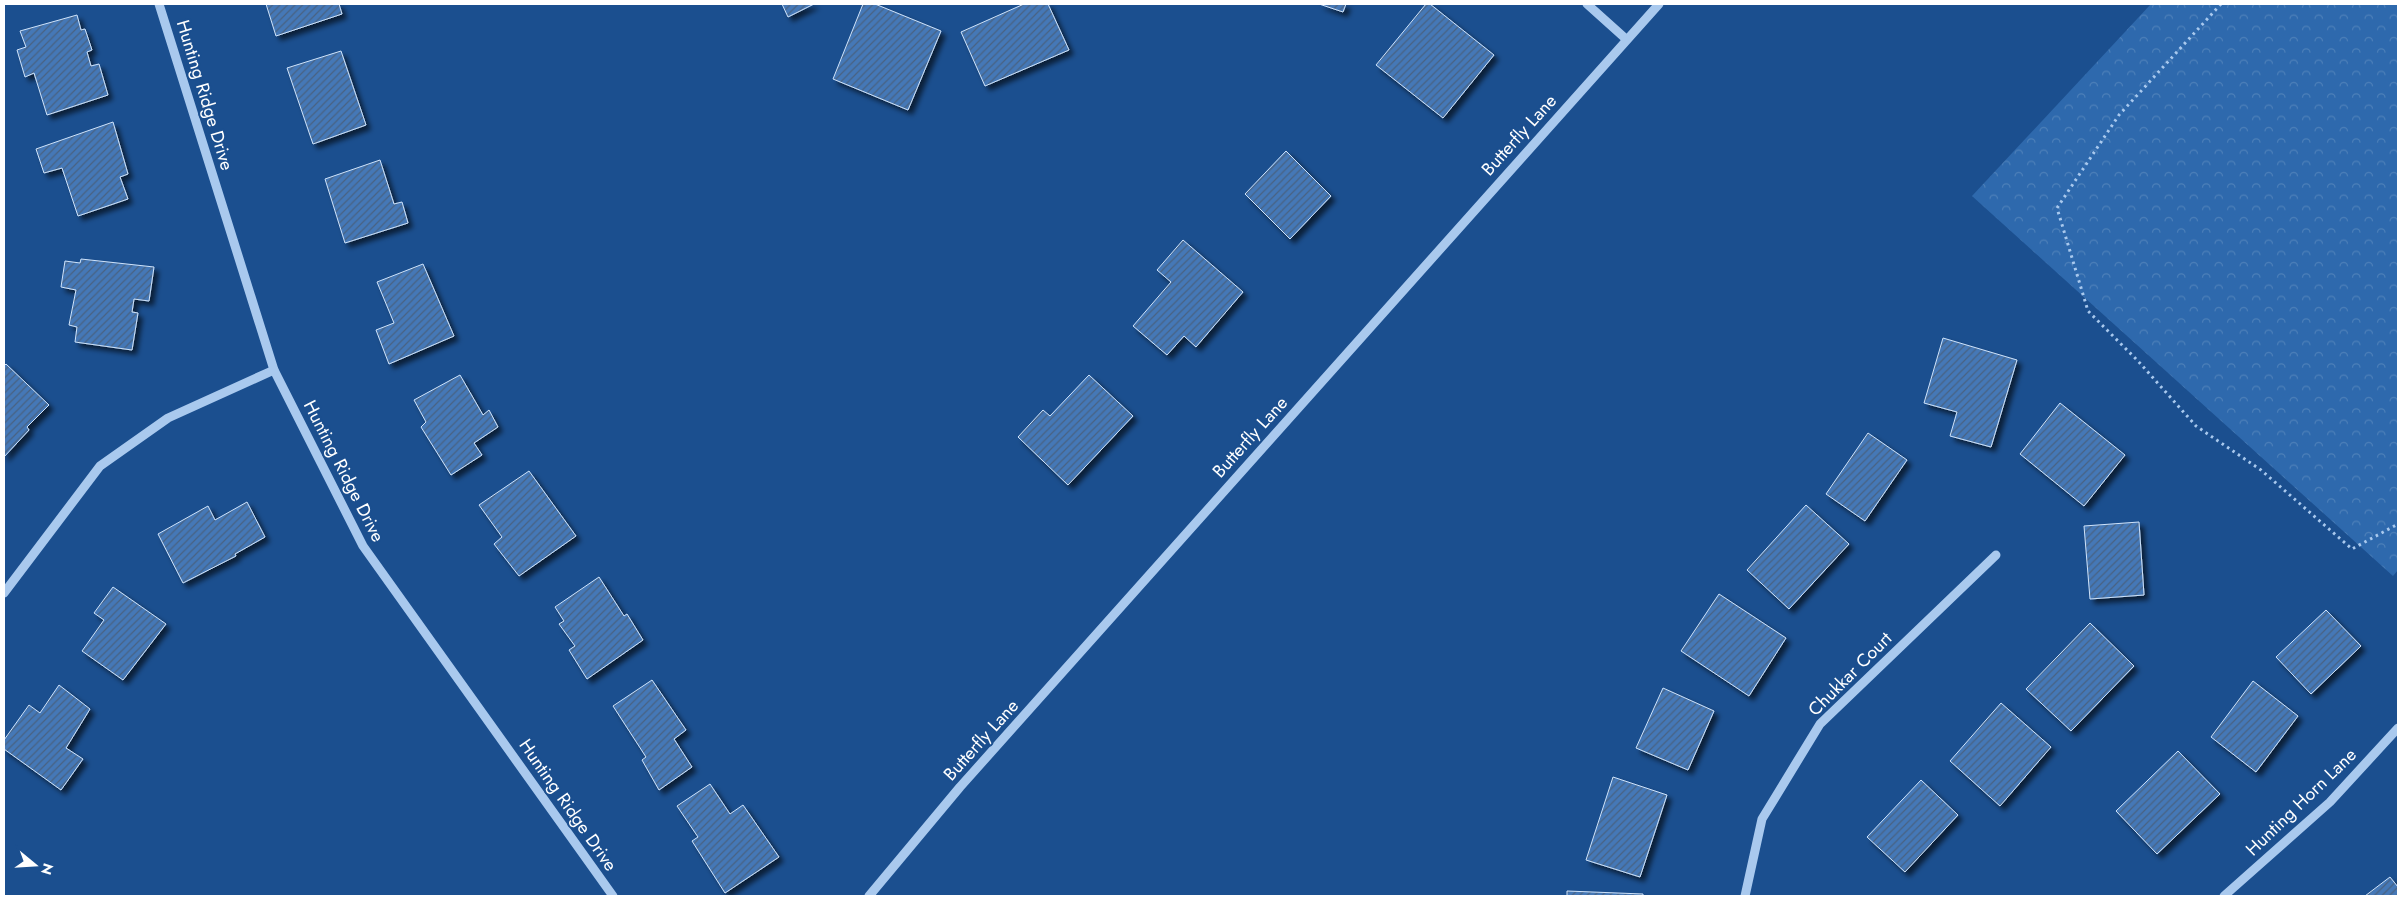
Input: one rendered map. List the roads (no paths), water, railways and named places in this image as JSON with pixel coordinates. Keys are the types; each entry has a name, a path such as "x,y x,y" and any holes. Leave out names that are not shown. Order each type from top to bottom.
{"street":[{"name":"Hunting Ridge Drive","path":"159,4 274,370 363,546 613,896"},
{"path":"1587,4 1626,39"},
{"name":"Butterfly Lane","path":"869,896 960,787 1659,4"},
{"path":"4,593 100,466 168,418 274,370"},
{"name":"Chukkar Court","path":"1745,896 1762,819 1820,724 1996,555"},
{"name":"Hunting Horn Lane","path":"2224,896 2330,802 2398,728"}]}
